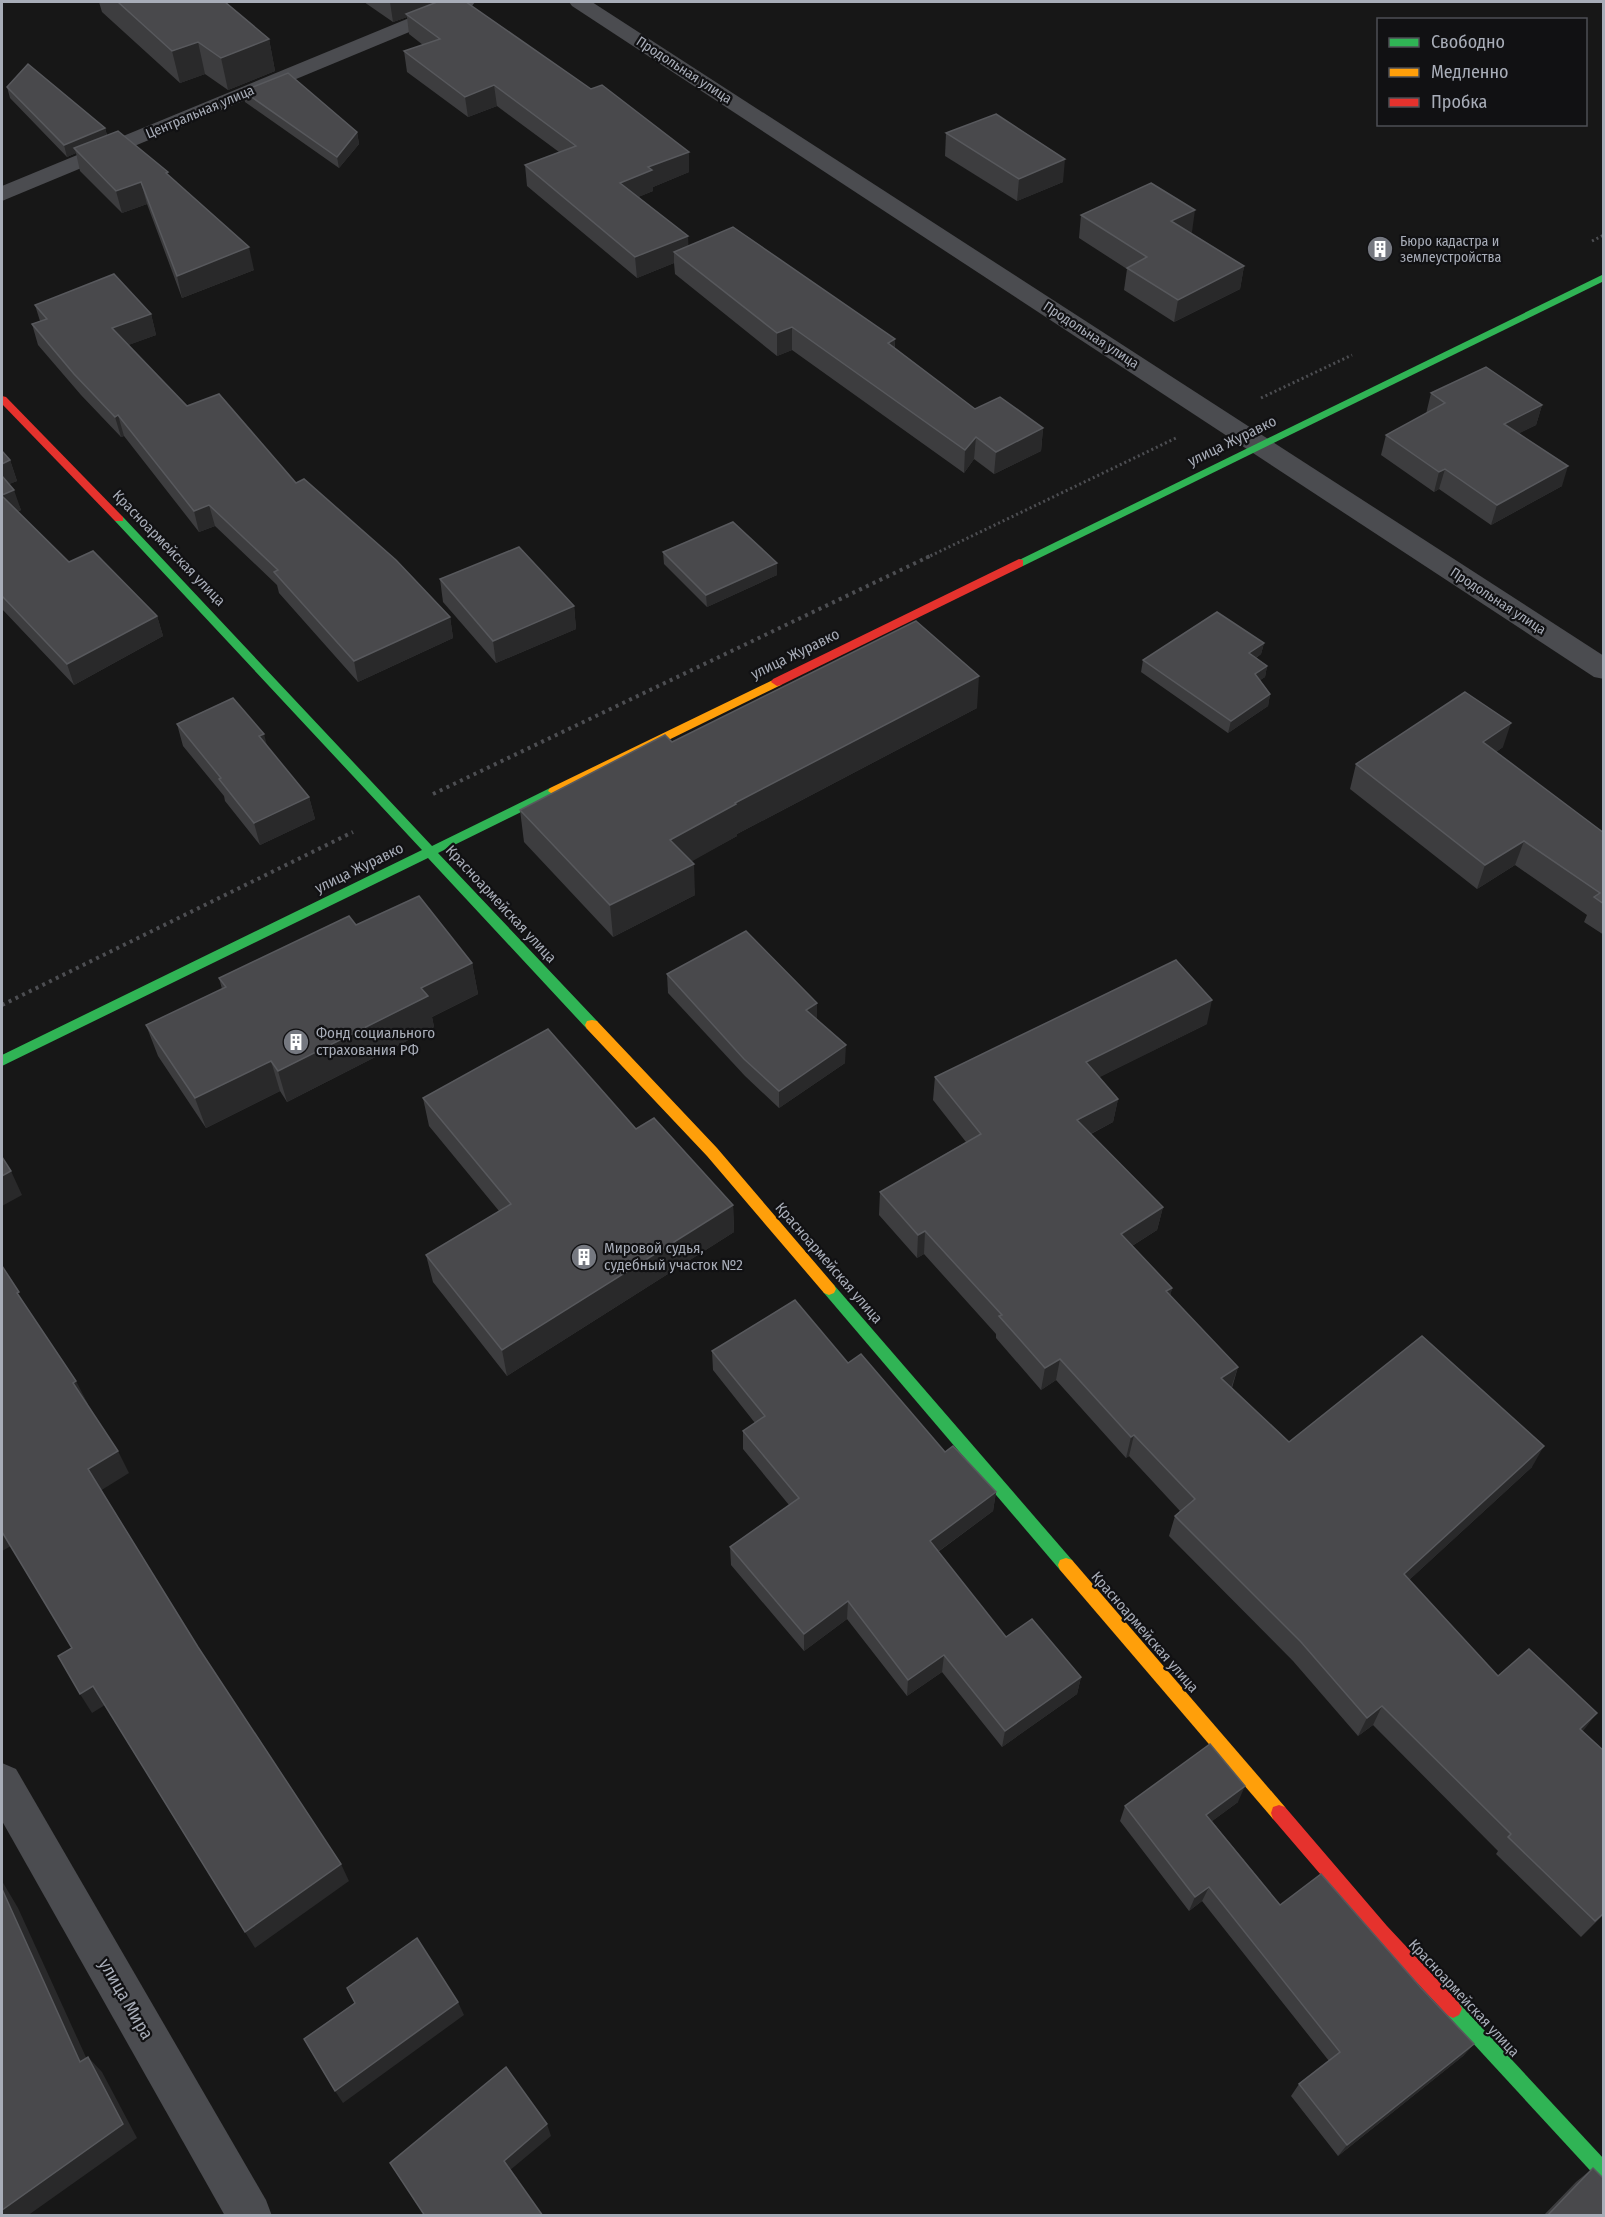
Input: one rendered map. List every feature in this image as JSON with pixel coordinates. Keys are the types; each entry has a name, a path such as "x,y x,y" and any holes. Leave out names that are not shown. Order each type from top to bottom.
{"street":[{"name":"Центральная улица","path":"2,194 465,2"},
{"name":"Продольная улица","path":"579,2 1604,670"},
{"name":"улица Журавко","path":"2,1061 1604,278"},
{"name":"Красноармейская улица","path":"2,399 167,568 429,852 712,1152 1381,1932 1604,2173"},
{"name":"улица Мира","path":"2,1784 250,2216"}],"path":[{"path":"1587,243 1604,235"},
{"path":"2,1005 393,813 1355,353"}],"building":[{"path":"118,2 225,2 269,39 221,58 198,42 172,51"},
{"path":"437,2 466,2 591,89 602,85 689,152 648,167 652,170 620,183 688,236 635,257 525,165 576,146 494,85 465,97 404,51 440,39 406,14"},
{"path":"28,64 105,128 64,145 7,87"},
{"path":"288,73 357,132 337,157 243,91"},
{"path":"996,114 1065,159 1019,179 946,133"},
{"path":"118,131 168,172 166,173 249,247 177,276 141,182 116,191 74,148"},
{"path":"1151,183 1195,210 1171,221 1244,266 1178,300 1127,268 1147,257 1081,215"},
{"path":"733,227 895,339 888,343 975,409 1000,397 1043,428 996,452 976,437 965,450 792,327 777,333 674,252"},
{"path":"114,274 151,314 112,328 187,406 219,394 296,483 304,479 396,560 450,617 354,661 274,572 278,570 209,505 194,511 118,415 115,417 74,374 32,324 47,319 35,305"},
{"path":"1486,367 1542,405 1504,424 1568,466 1497,505 1445,469 1439,472 1386,435 1445,403 1431,393"},
{"path":"2,451 10,460 2,464"},
{"path":"2,476 14,490 2,495"},
{"path":"2,496 69,562 93,551 157,616 67,664 2,596"},
{"path":"733,522 777,563 706,595 663,552"},
{"path":"519,547 574,606 493,641 440,579"},
{"path":"1217,612 1264,643 1249,653 1267,666 1255,674 1270,694 1231,721 1143,660"},
{"path":"916,621 979,676 735,803 670,840 694,864 610,905 520,810 665,735 672,742"},
{"path":"1465,692 1511,723 1483,742 1604,833 1604,904 1594,897 1600,893 1524,841 1485,865 1356,764"},
{"path":"233,698 264,734 259,736 309,797 254,823 177,724"},
{"name":"Фонд социального страхования РФ","path":"419,896 472,963 421,988 428,996 278,1071 271,1061 195,1098 146,1025 226,987 219,978 349,916 356,925"},
{"path":"746,931 817,1003 806,1010 846,1045 779,1091 744,1059 667,974"},
{"path":"1176,960 1212,1000 1086,1062 1118,1099 1077,1120 1163,1207 1121,1234 1172,1288 1166,1291 1238,1367 1221,1378 1289,1442 1422,1336 1544,1446 1404,1574 1498,1676 1529,1649 1597,1713 1580,1729 1604,1751 1604,1913 1595,1921 1508,1837 1511,1834 1382,1706 1367,1718 1301,1642 1175,1516 1195,1499 1134,1435 1131,1437 1060,1359 1045,1368 999,1316 1002,1315 925,1231 918,1235 880,1192 981,1134 935,1077"},
{"path":"548,1029 636,1129 654,1118 733,1205 502,1350 426,1255 511,1204 423,1098"},
{"path":"2,1157 11,1171 2,1176"},
{"path":"2,1266 19,1292 17,1293 76,1381 73,1383 118,1451 88,1469 198,1647 341,1864 245,1932 93,1686 80,1694 58,1656 72,1648 2,1532"},
{"path":"795,1300 848,1363 861,1354 945,1452 953,1446 996,1492 930,1541 1006,1637 1032,1619 1081,1677 1005,1731 944,1655 908,1680 848,1601 804,1634 730,1547 799,1498 743,1431 765,1416 712,1351"},
{"path":"1210,1744 1245,1786 1206,1815 1280,1905 1321,1874 1421,1988 1474,2044 1347,2145 1299,2084 1340,2052 1209,1887 1195,1897 1125,1806"},
{"path":"2,1889 80,2062 88,2057 123,2124 2,2210"},
{"path":"417,1938 458,2002 335,2091 304,2039 355,2003 347,1988"},
{"path":"506,2067 547,2124 504,2161 543,2216 425,2216 390,2163"},
{"path":"1593,2168 1604,2179 1604,2216 1547,2216"}],"traffic: fast":[{"path":"1019,563 1604,277"},
{"path":"119,519 592,1025"},
{"path":"2,1061 554,791"},
{"path":"829,1289 1066,1565"},
{"path":"1453,2009 1604,2173"}],"traffic: slow":[{"path":"554,791 777,682"},
{"path":"592,1025 712,1152 829,1289"},
{"path":"1066,1565 1279,1813"}],"traffic: jam":[{"path":"2,399 119,519"},
{"path":"777,682 1019,563"},
{"path":"1279,1813 1381,1932 1453,2009"}],"place":[{"name":"Бюро кадастра и землеустройства","path":"1380,249"},
{"name":"Фонд социального страхования РФ","path":"296,1042"},
{"name":"Мировой судья, судебный участок №2","path":"584,1257"}]}
